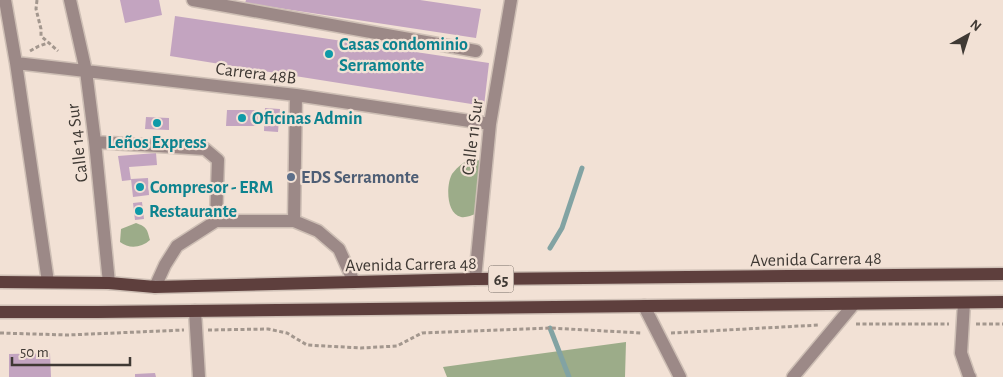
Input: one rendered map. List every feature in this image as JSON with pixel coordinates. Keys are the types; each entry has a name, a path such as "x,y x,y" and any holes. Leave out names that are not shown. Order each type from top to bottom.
{"main road":[{"name":"Avenida Carrera 48","path":"0,282 110,283 155,288 475,279 1003,274"},
{"name":"65","path":"0,312 1003,302"}],"street":[{"path":"5,0 48,282"},
{"name":"Calle 14 Sur","path":"70,0 86,71 110,283"},
{"path":"192,0 234,4 476,51"},
{"name":"Calle 11 Sur","path":"475,279 490,124 511,0"},
{"name":"Carrera 48B","path":"16,63 296,95 490,124"},
{"path":"294,221 296,95"},
{"path":"95,142 206,149 218,160 216,221"},
{"path":"155,288 165,265 177,246 216,221 294,221 318,230 339,249 354,282"},
{"path":"964,303 961,353 970,377"},
{"path":"793,377 854,304"},
{"path":"644,306 680,377"},
{"path":"195,311 199,377"}],"path":[{"path":"37,0 36,9 41,29 40,36 58,51"},
{"path":"28,53 48,43"},
{"path":"0,333 68,335 268,329 287,333 307,345 361,348 397,346 422,333 550,328 658,334 837,324 1003,324"}],"green space":[{"path":"474,157 482,163 476,214 461,217 452,211 450,205 448,192 450,179 459,166"},
{"path":"136,223 146,229 150,240 143,245 135,247 127,246 120,242 121,229"},
{"path":"626,342 625,377 447,377 443,367"}],"building":[{"path":"120,0 159,0 162,15 125,23"},
{"name":"Casas condominio Serramonte","path":"246,0 420,0 481,9 476,38 245,3"},
{"name":"Casas condominio Serramonte","path":"175,16 489,63 484,106 170,56"},
{"path":"265,108 280,109 278,132 264,131"},
{"name":"Oficinas Admin","path":"227,110 258,110 258,126 226,126"},
{"name":"Leños Express","path":"146,117 169,118 169,130 145,129"},
{"path":"156,153 157,165 129,167 131,180 122,181 118,156"},
{"name":"Compresor - ERM","path":"148,178 149,195 133,197 131,179"},
{"name":"Restaurante","path":"142,202 144,219 135,220 133,203"},
{"path":"50,353 51,377 9,377 9,354"},
{"path":"155,373 156,377 135,377 135,374"}],"waterway":[{"path":"550,248 562,228 582,168"},
{"path":"550,328 569,377"}],"place":[{"name":"Casas condominio Serramonte","path":"329,54"},
{"name":"Oficinas Admin","path":"242,118"},
{"name":"Leños Express","path":"157,123"},
{"name":"EDS Serramonte","path":"291,177"},
{"name":"Compresor - ERM","path":"140,187"},
{"name":"Restaurante","path":"139,211"}]}
